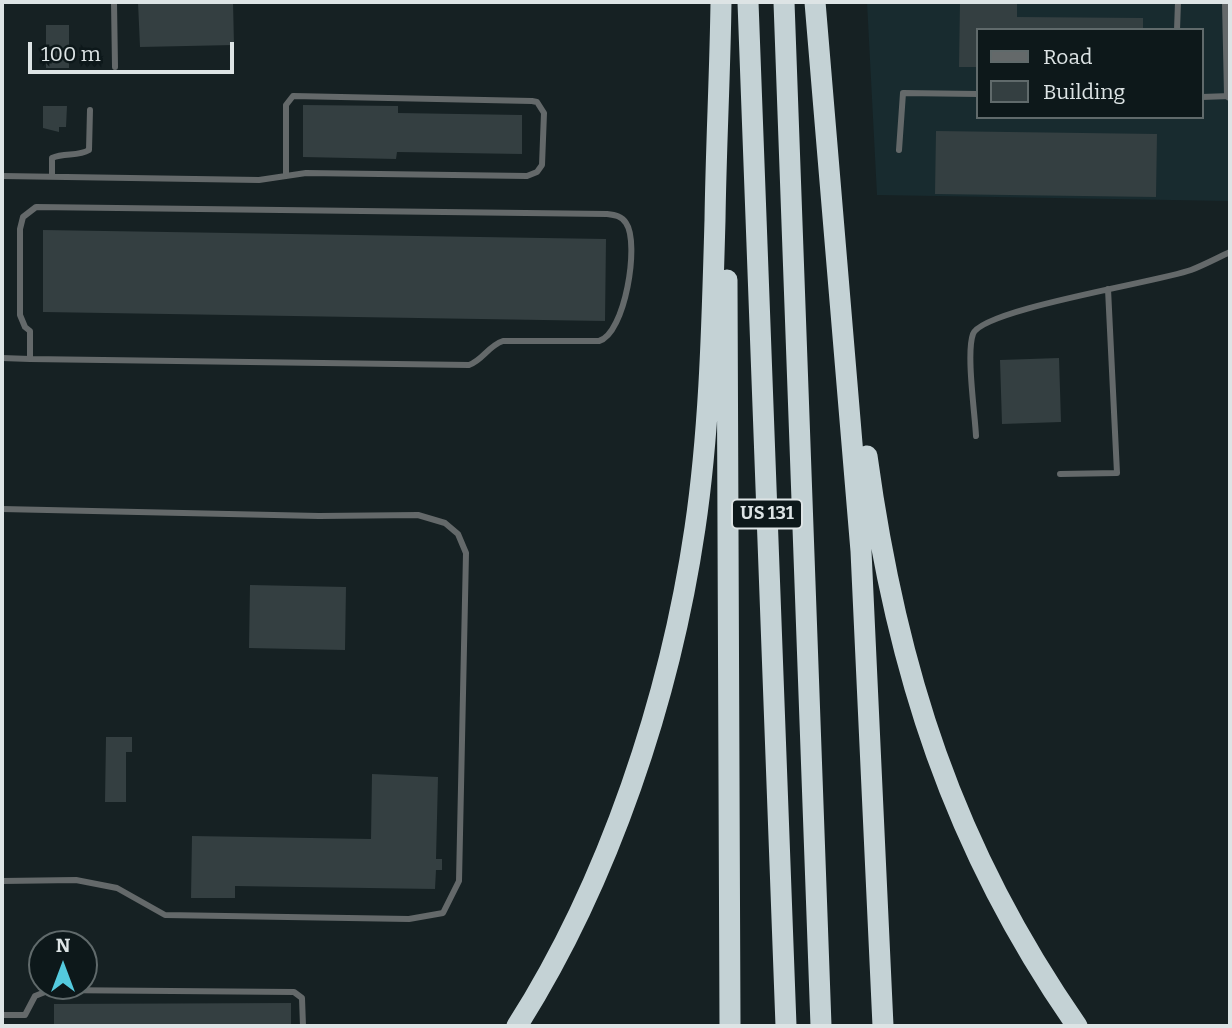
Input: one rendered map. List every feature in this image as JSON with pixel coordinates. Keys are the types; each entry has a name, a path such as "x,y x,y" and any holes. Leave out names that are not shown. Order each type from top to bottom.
{"highway":[{"path":"721,2 728,360 730,1026"},
{"name":"US 131","path":"748,2 786,1026"},
{"name":"US 131","path":"783,2 821,1026"},
{"path":"815,2 838,253 866,622 883,1026"},
{"path":"517,1026 566,935 620,812 653,714 683,595 695,528 704,448 712,330 721,36"},
{"path":"838,253 886,579 921,712 965,829 1000,901 1026,948 1077,1026"}],"street":[{"path":"1228,2 1230,95"}],"lane":[{"path":"114,2 115,67"},
{"path":"1177,28 1178,2"},
{"path":"899,150 903,93 976,94"},
{"path":"1204,97 1230,95"},
{"path":"2,176 259,180 286,176 306,173 527,176 537,172 542,165 544,113 537,102 532,101 293,96 286,105 286,176"},
{"path":"52,177 52,158 61,153 84,153 89,150 90,110"},
{"path":"2,358 30,359 469,365 503,341 599,341 609,336 621,314 629,275 629,228 622,218 607,214 36,207 25,213 20,229 20,315 25,327 30,331 30,359"},
{"path":"976,436 972,350 973,334 980,324 1190,270 1230,252"},
{"path":"1060,474 1117,473 1108,289"},
{"path":"2,509 418,515 445,523 458,534 466,553 459,881 443,913 409,919 165,915 117,888 75,880 2,881"},
{"path":"26,1026 25,1015 35,996 50,990 294,992 302,998 303,1026"},
{"path":"2,1015 25,1015"}],"shaded area":[{"path":"867,2 1230,2 1230,201 877,195"}],"building":[{"path":"138,2 233,2 234,45 140,47"},
{"path":"960,2 1017,2 1017,17 1143,18 1143,28 976,28 976,67 959,67"},
{"path":"46,25 69,25 69,68 46,68"},
{"path":"303,105 398,106 398,113 522,115 522,154 397,152 396,159 303,157"},
{"path":"43,106 67,106 66,127 59,127 59,132 43,128"},
{"path":"936,131 1157,134 1156,197 935,194"},
{"path":"43,230 606,239 605,321 43,312"},
{"path":"1059,358 1061,422 1002,424 1000,360"},
{"path":"250,585 346,587 345,650 249,648"},
{"path":"106,737 132,737 132,752 126,752 126,802 105,802"},
{"path":"372,774 438,777 436,859 442,859 442,870 436,870 435,889 235,886 235,898 191,898 192,836 371,839"},
{"path":"291,1003 291,1026 54,1026 54,1004"}]}
